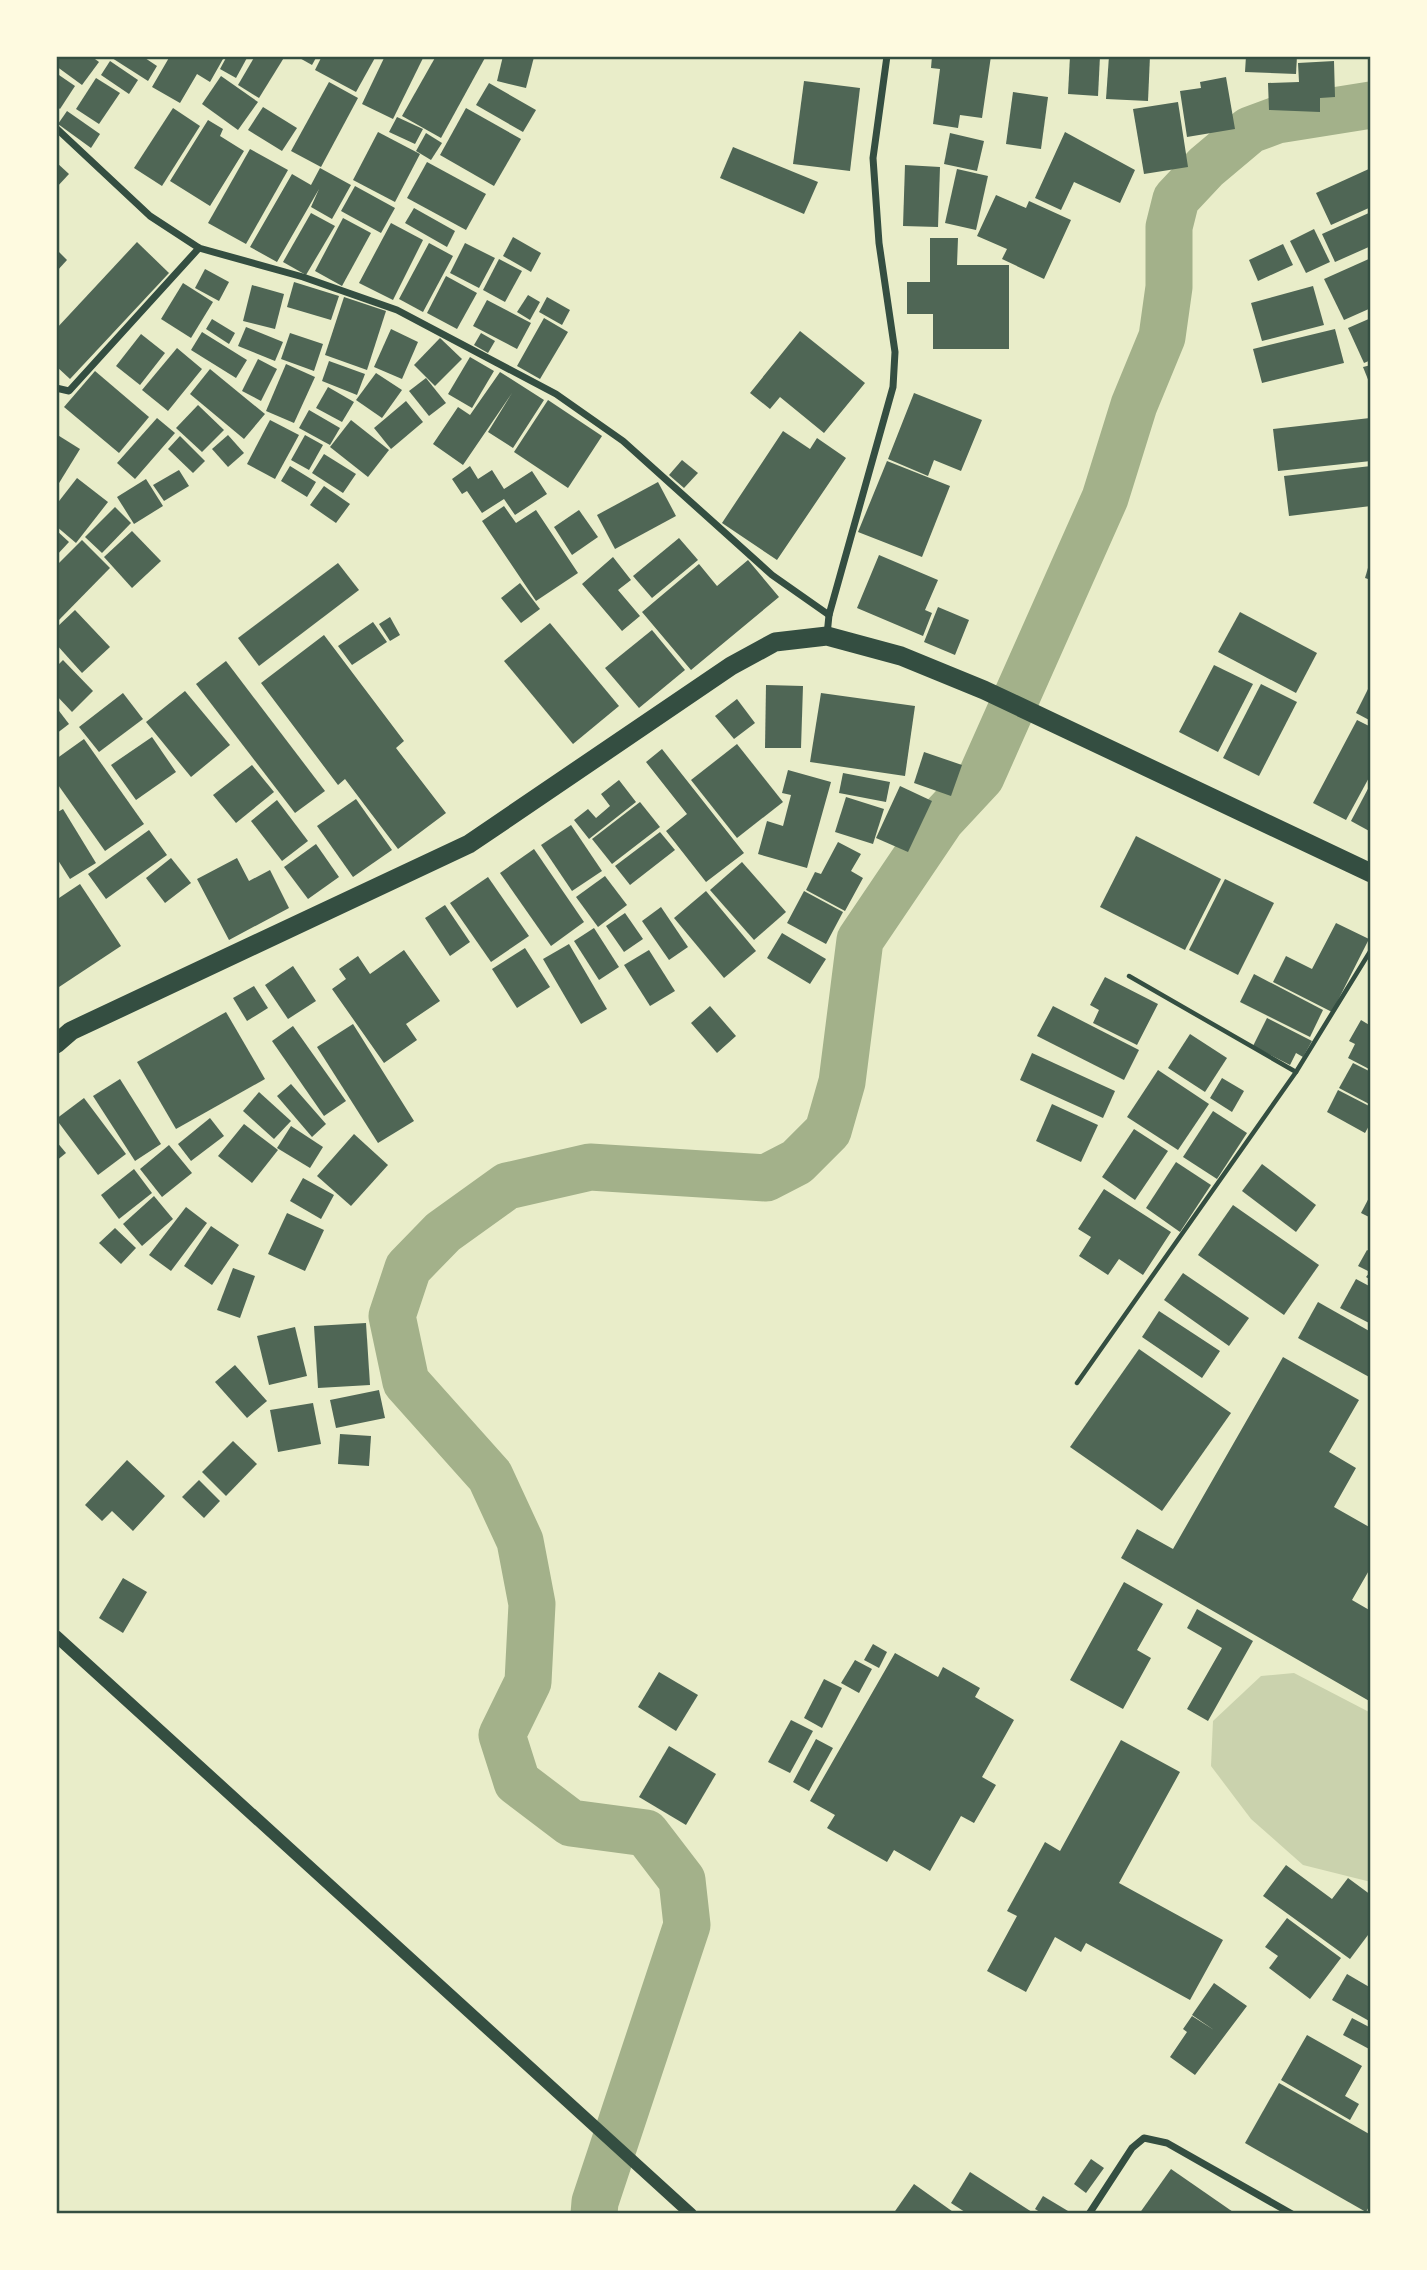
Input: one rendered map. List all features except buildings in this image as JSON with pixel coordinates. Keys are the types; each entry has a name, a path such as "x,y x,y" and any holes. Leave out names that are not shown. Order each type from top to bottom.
{"highway":[{"path":"56,1044 71,1031 469,844 731,666 775,642 827,636 901,656 984,690 1371,873"}],"street":[{"path":"827,636 829,615 893,387 895,352 879,243 873,158 887,56"},
{"path":"56,128 150,216 199,248 303,277 397,310 556,394 623,441 772,575 829,615"},
{"path":"59,390 69,391 199,248"},
{"path":"56,1636 691,2214"},
{"path":"1089,2214 1132,2148 1143,2138 1167,2143 1292,2214"}],"path":[{"path":"1077,1383 1296,1072 1371,950"},
{"path":"1129,976 1296,1072"}],"green space":[{"path":"1294,1673 1371,1713 1371,1882 1303,1865 1251,1819 1211,1766 1213,1721 1261,1676"}],"waterway":[{"path":"594,2214 595,2202 687,1925 682,1880 646,1833 571,1823 517,1782 502,1735 528,1682 532,1604 520,1541 490,1476 406,1382 392,1316 408,1268 443,1232 507,1186 590,1167 766,1178 797,1162 828,1131 842,1082 860,940 941,820 981,777 1105,498 1134,405 1162,337 1169,287 1169,227 1176,199 1206,167 1250,130 1277,120 1371,105"}]}
